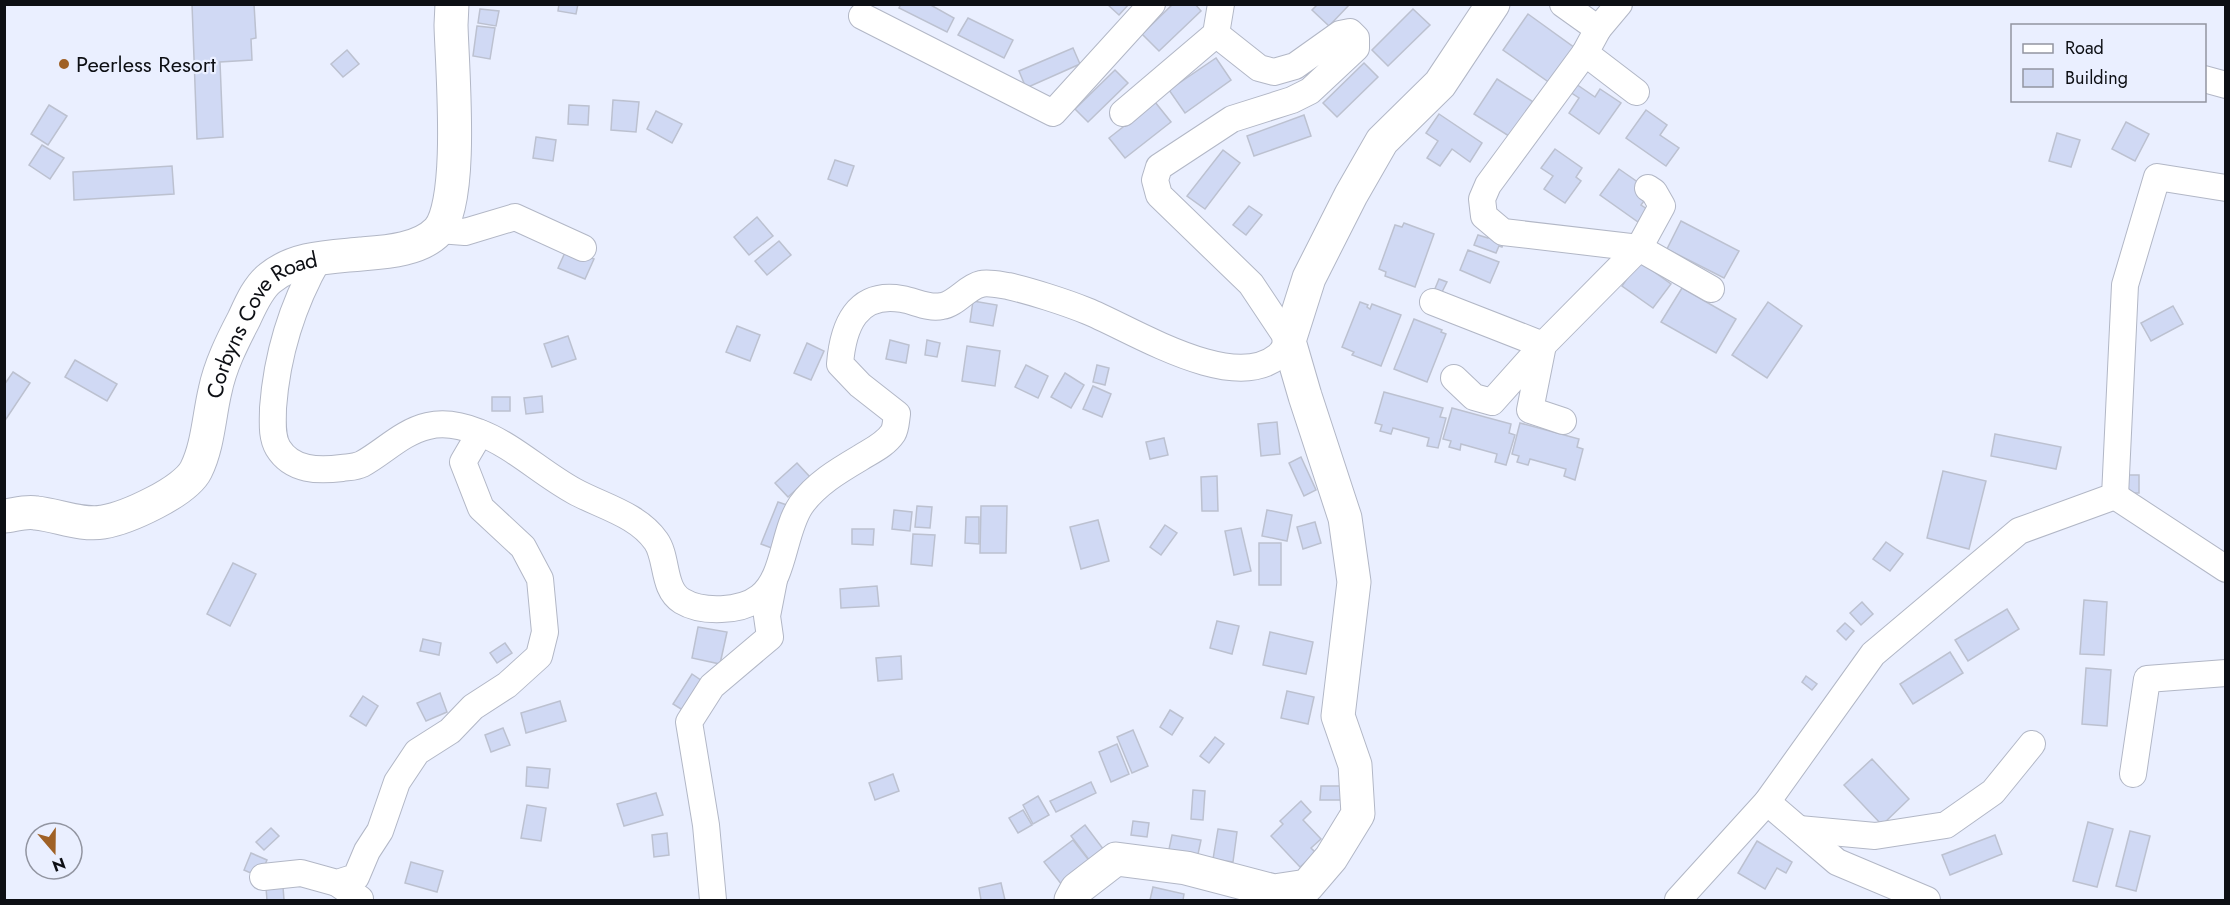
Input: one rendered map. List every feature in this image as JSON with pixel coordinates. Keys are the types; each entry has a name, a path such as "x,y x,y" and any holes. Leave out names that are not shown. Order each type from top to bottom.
{"main road":[{"path":"439,230 448,213 454,165 452,4"},
{"path":"1071,900 1077,889 1116,859 1186,868 1274,891 1307,886 1331,858 1358,814 1355,765 1338,716 1354,582 1345,518 1289,341 1309,278 1351,195 1382,141 1440,84 1493,4"},
{"name":"Corbyns Cove Road","path":"4,516 33,512 75,520 101,522 135,513 176,490 196,471 206,438 215,388 233,340 253,300 270,278 295,265 319,258 408,247 439,230"}],"street":[{"path":"862,16 1053,113 1152,4"},
{"path":"1123,113 1216,34 1221,4"},
{"path":"1563,4 1598,29"},
{"path":"1619,4 1598,29 1585,53 1488,185 1482,200 1484,216 1503,232 1639,248 1711,290"},
{"path":"713,900 706,825 689,722 712,686 770,638 767,616 774,580 794,516 809,494 836,473 881,445 894,432 897,414 860,385 840,364 842,339 852,317 870,301 900,298 922,305 942,306 981,283 1008,286 1087,311 1190,358 1225,366 1260,365 1279,356 1289,341 1251,284 1159,195 1155,180 1159,167 1232,119 1292,100 1310,91 1356,48 1356,38 1350,32 1340,34 1296,66 1274,72 1259,68 1216,34"},
{"path":"1585,53 1636,92"},
{"path":"2206,79 2226,85"},
{"path":"2115,496 2125,285 2157,177 2226,188"},
{"path":"1454,378 1474,397 1492,402 1639,248 1662,206 1654,192 1648,188"},
{"path":"439,230 465,232 515,217 584,248"},
{"path":"319,258 287,328 277,369 272,428 278,448 292,462 312,470 359,465 404,435 429,426 454,425 480,433 574,491 628,517 644,528 657,542 669,584 680,600 699,607 718,610 760,598 774,580"},
{"path":"1433,302 1544,345"},
{"path":"1544,345 1530,410 1563,421"},
{"path":"337,883 356,877 367,850 380,831 397,782 417,752 450,731 473,707 507,685 539,657 545,632 540,579 523,547 481,508 463,462 480,433"},
{"path":"2115,496 2226,569"},
{"path":"1678,900 1767,802 1873,654 2019,531 2115,496"},
{"path":"2133,774 2147,679 2226,673"},
{"path":"1799,830 1875,836 1946,825 1993,792 2032,744"},
{"path":"1767,802 1837,862 1927,900"},
{"path":"263,877 301,873 337,883 360,900"}],"building":[{"path":"192,4 254,4 256,38 251,39 252,60 220,62 223,137 197,139"},
{"path":"559,4 578,4 576,14 558,11"},
{"path":"901,4 929,4 954,18 947,32 899,8"},
{"path":"1107,4 1129,4 1119,15"},
{"path":"1173,4 1195,4 1201,11 1159,51 1142,34"},
{"path":"1318,4 1350,4 1329,26 1312,10"},
{"path":"480,9 499,11 496,26 478,23"},
{"path":"1413,9 1430,25 1388,66 1372,50"},
{"path":"1528,14 1575,48 1550,83 1503,50"},
{"path":"968,18 1013,40 1004,58 958,35"},
{"path":"477,26 495,28 490,59 473,56"},
{"path":"1073,48 1080,64 1026,88 1019,71"},
{"path":"347,50 359,64 343,77 331,64"},
{"path":"1216,58 1231,80 1185,113 1169,90"},
{"path":"1364,63 1378,77 1337,117 1323,103"},
{"path":"1115,70 1128,83 1088,122 1075,109"},
{"path":"1497,79 1535,103 1512,138 1474,114"},
{"path":"1576,84 1595,97 1600,89 1621,103 1599,134 1569,113 1579,98 1570,92"},
{"path":"613,100 639,102 636,132 611,130"},
{"path":"1155,102 1171,122 1125,158 1109,138"},
{"path":"49,105 67,116 48,145 31,134"},
{"path":"569,105 589,106 588,125 568,124"},
{"path":"1646,110 1667,125 1660,135 1679,148 1666,166 1626,138"},
{"path":"656,111 682,124 672,143 647,129"},
{"path":"1439,114 1482,143 1470,162 1452,149 1440,166 1427,158 1438,141 1426,133"},
{"path":"1304,115 1311,136 1254,156 1247,136"},
{"path":"2126,122 2149,134 2135,161 2112,149"},
{"path":"2057,133 2080,140 2071,167 2049,161"},
{"path":"536,137 556,140 553,161 533,158"},
{"path":"42,145 64,158 50,179 29,165"},
{"path":"1555,149 1582,168 1576,177 1581,181 1565,203 1544,189 1553,176 1541,168"},
{"path":"1223,150 1240,163 1205,209 1187,196"},
{"path":"835,160 854,166 847,186 828,179"},
{"path":"172,166 174,194 74,200 73,172"},
{"path":"1619,169 1642,185 1649,194 1641,205 1647,209 1638,222 1600,195"},
{"path":"1249,206 1262,215 1246,235 1233,225"},
{"path":"757,217 773,236 749,255 734,237"},
{"path":"1681,221 1739,251 1724,278 1667,249"},
{"path":"1404,223 1434,234 1415,287 1385,276 1386,272 1379,269 1395,225 1402,227"},
{"path":"1490,233 1505,238 1502,247 1499,246 1496,253 1474,245 1478,235 1488,238"},
{"path":"779,241 791,255 767,275 755,261"},
{"path":"567,248 594,259 585,279 558,268"},
{"path":"1468,250 1499,262 1490,283 1460,270"},
{"path":"1639,261 1671,284 1653,308 1622,286"},
{"path":"1439,279 1447,282 1441,294 1434,291"},
{"path":"1682,288 1736,319 1716,353 1661,322"},
{"path":"973,301 997,305 993,326 970,322"},
{"path":"1360,302 1368,305 1370,309 1372,304 1401,315 1381,366 1352,355 1354,352 1342,347"},
{"path":"1768,302 1802,326 1767,378 1732,355"},
{"path":"2173,306 2183,324 2151,341 2141,323"},
{"path":"1414,319 1442,330 1441,332 1446,334 1427,382 1394,369"},
{"path":"737,326 760,335 750,361 726,352"},
{"path":"568,336 576,359 552,367 544,344"},
{"path":"890,340 909,345 906,363 886,359"},
{"path":"927,340 940,343 937,357 925,355"},
{"path":"807,343 824,351 811,380 794,373"},
{"path":"967,346 1000,351 995,386 962,381"},
{"path":"75,360 117,384 107,401 65,377"},
{"path":"1026,365 1048,376 1038,398 1015,387"},
{"path":"1097,365 1109,368 1105,385 1093,382"},
{"path":"13,372 30,383 4,422 4,385"},
{"path":"1065,373 1084,385 1071,408 1051,397"},
{"path":"1093,386 1111,394 1102,417 1083,409"},
{"path":"1384,392 1443,408 1440,417 1446,418 1438,448 1427,446 1429,438 1393,428 1391,434 1380,431 1382,425 1375,423"},
{"path":"542,396 543,412 526,414 524,398"},
{"path":"492,397 510,397 510,411 492,411"},
{"path":"1452,408 1511,424 1509,433 1515,435 1506,465 1495,462 1497,454 1461,444 1460,450 1449,447 1451,441 1443,439"},
{"path":"1277,422 1280,454 1261,456 1258,424"},
{"path":"1520,423 1579,439 1577,447 1583,449 1575,480 1564,476 1566,469 1530,459 1528,465 1517,462 1519,456 1512,454"},
{"path":"1995,434 2061,447 2056,469 1991,456"},
{"path":"1164,438 1168,455 1150,459 1146,442"},
{"path":"1301,457 1316,490 1304,496 1289,463"},
{"path":"797,463 810,477 788,497 775,483"},
{"path":"1943,471 1986,481 1969,549 1927,538"},
{"path":"2125,475 2139,475 2139,493 2125,493"},
{"path":"1217,476 1218,511 1202,511 1201,477"},
{"path":"778,502 793,507 777,550 761,544"},
{"path":"917,506 932,507 930,528 915,527"},
{"path":"981,506 1007,506 1006,553 980,553"},
{"path":"894,510 912,512 910,531 892,529"},
{"path":"1267,510 1292,515 1287,541 1262,536"},
{"path":"966,517 979,517 979,544 965,543"},
{"path":"1098,520 1109,561 1081,569 1070,527"},
{"path":"1315,522 1321,543 1303,549 1297,527"},
{"path":"1165,525 1177,533 1161,555 1150,547"},
{"path":"1241,528 1251,571 1234,575 1225,531"},
{"path":"852,529 874,529 873,545 852,544"},
{"path":"913,534 935,535 932,566 911,564"},
{"path":"1886,542 1903,554 1890,571 1873,559"},
{"path":"1259,543 1281,543 1281,585 1259,585"},
{"path":"233,563 256,574 230,626 207,614"},
{"path":"877,586 879,606 841,608 840,589"},
{"path":"2084,600 2107,602 2104,655 2080,654"},
{"path":"1862,602 1873,614 1861,625 1850,613"},
{"path":"2007,609 2019,629 1968,661 1955,640"},
{"path":"1217,621 1239,626 1232,654 1210,648"},
{"path":"1845,623 1854,631 1846,640 1837,631"},
{"path":"698,627 727,632 720,664 692,658"},
{"path":"1270,632 1313,642 1306,674 1263,665"},
{"path":"423,639 441,643 439,655 420,651"},
{"path":"505,643 512,653 497,663 490,653"},
{"path":"1950,652 1963,673 1913,704 1900,684"},
{"path":"901,656 902,679 878,681 876,658"},
{"path":"2086,668 2111,670 2107,726 2082,724"},
{"path":"692,674 708,685 689,714 673,704"},
{"path":"1806,676 1817,684 1812,690 1802,682"},
{"path":"1287,691 1314,697 1308,724 1281,718"},
{"path":"440,693 447,712 426,721 417,703"},
{"path":"363,696 378,706 366,726 350,716"},
{"path":"560,701 566,721 526,733 521,713"},
{"path":"1170,710 1183,718 1172,735 1160,727"},
{"path":"503,728 510,745 491,752 485,735"},
{"path":"1133,730 1148,766 1132,773 1117,737"},
{"path":"1215,737 1224,744 1209,763 1200,756"},
{"path":"1117,744 1129,774 1111,782 1099,752"},
{"path":"1872,759 1909,799 1882,825 1844,785"},
{"path":"527,767 550,769 548,788 526,786"},
{"path":"893,774 899,791 875,800 869,783"},
{"path":"1091,782 1096,793 1056,812 1050,801"},
{"path":"1321,786 1342,786 1342,800 1320,800"},
{"path":"1193,790 1205,791 1203,820 1191,819"},
{"path":"656,793 663,815 624,826 617,804"},
{"path":"1038,796 1049,815 1033,824 1023,805"},
{"path":"1301,801 1311,812 1303,820 1321,839 1311,848 1316,853 1300,867 1271,836 1283,824 1280,821"},
{"path":"527,805 546,808 541,841 521,838"},
{"path":"1023,810 1032,825 1018,833 1009,818"},
{"path":"1133,821 1149,823 1147,837 1131,835"},
{"path":"2088,822 2113,829 2097,887 2073,881"},
{"path":"1085,825 1107,854 1093,865 1071,836"},
{"path":"271,828 279,836 264,850 256,842"},
{"path":"1218,829 1237,832 1233,862 1213,859"},
{"path":"2130,831 2150,836 2136,891 2116,886"},
{"path":"667,833 669,855 654,857 652,835"},
{"path":"1172,835 1201,840 1197,859 1168,854"},
{"path":"1995,835 2002,854 1950,875 1942,855"},
{"path":"1073,840 1091,863 1062,885 1044,862"},
{"path":"1757,841 1792,862 1786,873 1777,868 1765,889 1738,873"},
{"path":"251,853 267,860 260,877 244,870"},
{"path":"411,862 443,871 437,892 405,883"},
{"path":"1001,883 1005,900 981,900 979,888"},
{"path":"283,887 284,900 267,900 266,888"},
{"path":"1153,887 1184,894 1183,900 1150,900"}],"place":[{"name":"Peerless Resort","path":"64,64"}]}
